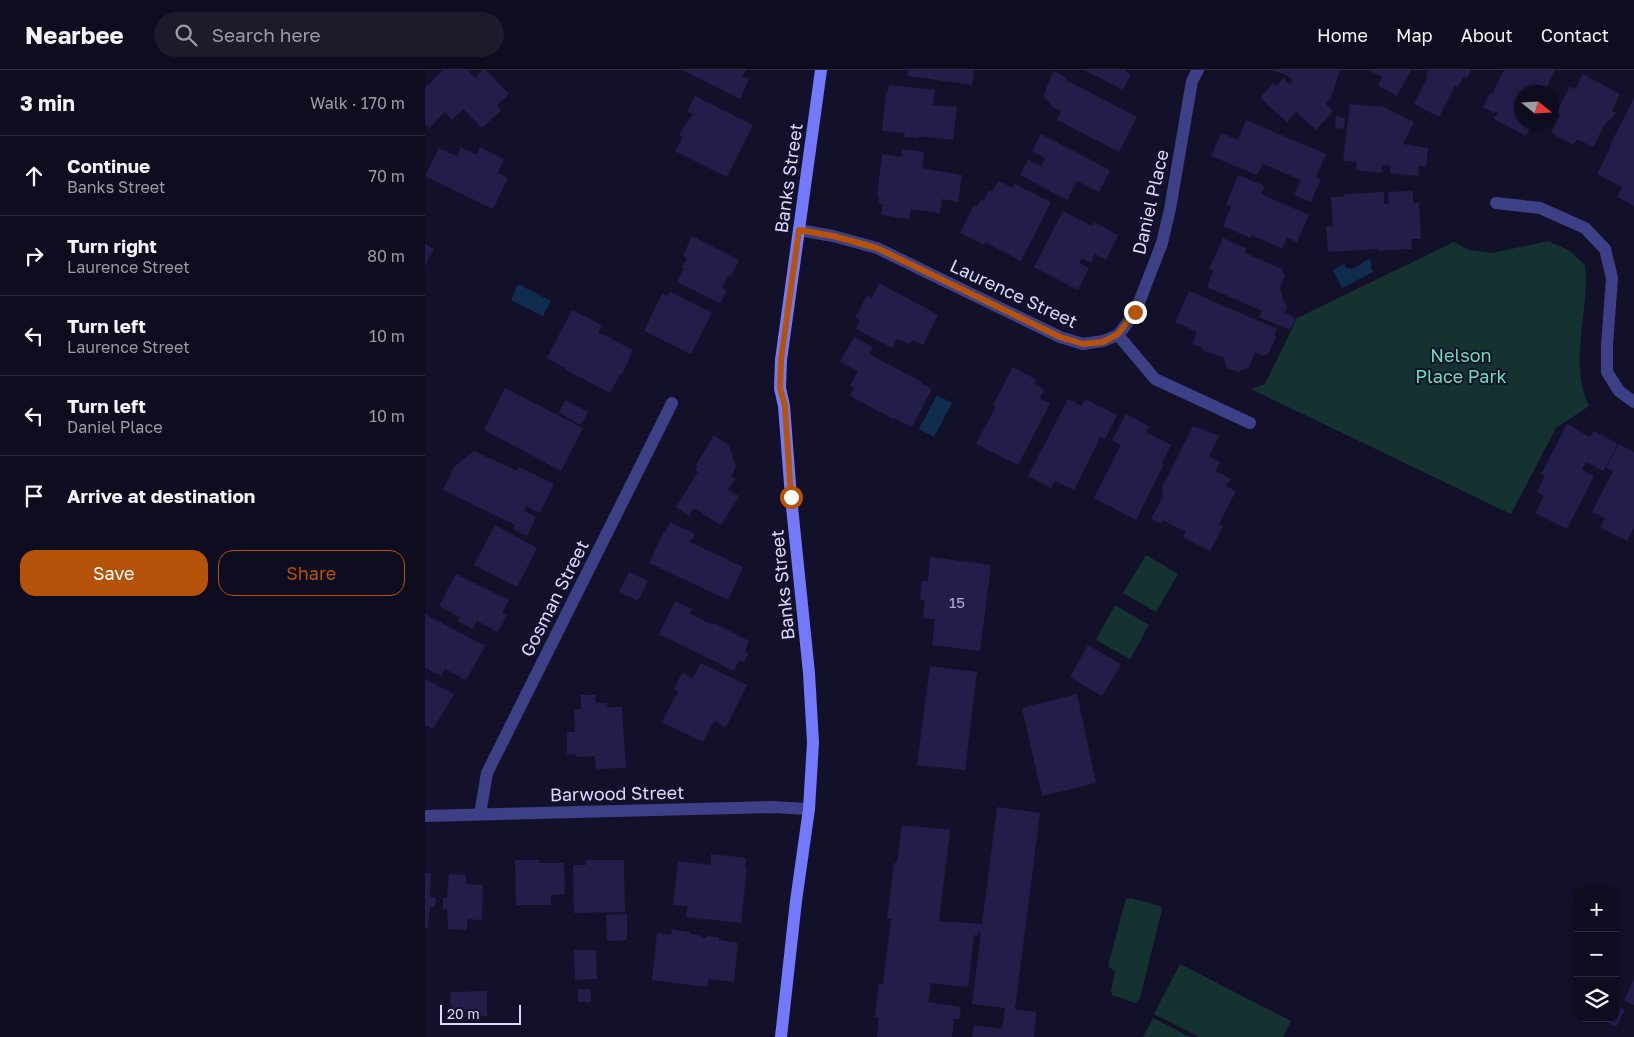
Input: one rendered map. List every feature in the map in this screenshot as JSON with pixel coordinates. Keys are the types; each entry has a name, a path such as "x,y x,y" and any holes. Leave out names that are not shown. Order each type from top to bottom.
{"main road":[{"name":"Banks Street","path":"781,1037 796,902 809,809 813,742 809,673 791,497 785,406 780,388 781,360 821,70"}],"street":[{"name":"Daniel Place","path":"1118,334 1135,312 1162,243 1170,209 1192,81 1198,70"},
{"path":"1496,203 1540,208 1585,228 1605,249 1612,278 1607,372 1619,391 1634,402"},
{"name":"Laurence Street","path":"799,230 833,236 877,248 1060,337 1083,344 1103,342 1118,334"},
{"path":"1118,334 1155,379 1250,423"},
{"name":"Gosman Street","path":"480,814 487,772 672,402"},
{"name":"Barwood Street","path":"425,816 771,807 809,809"}],"green space":[{"name":"Nelson Place Park","path":"1548,241 1570,251 1585,265 1586,282 1580,372 1589,406 1556,428 1511,514 1251,389 1265,384 1297,318 1454,242 1469,250 1492,253"},
{"path":"1146,555 1178,574 1156,612 1123,593"},
{"path":"1115,605 1149,625 1130,659 1096,640"},
{"path":"1131,898 1160,906 1162,909 1140,998 1135,1003 1112,995 1111,991 1115,972 1108,966 1126,899"},
{"path":"1180,964 1291,1021 1283,1037 1199,1037 1154,1014"},
{"path":"1153,1018 1190,1037 1143,1037"}],"water":[{"path":"1369,259 1373,272 1342,288 1333,270 1344,264 1346,268 1352,269"},
{"path":"518,284 551,301 543,316 511,300"},
{"path":"937,395 952,403 934,437 919,429"}],"building":[{"path":"443,70 468,70 475,78 482,70 486,70 509,94 497,105 501,110 482,128 463,109 452,120 445,112 429,128 425,124 425,88"},
{"path":"682,70 746,70 742,76 749,79 740,99"},
{"path":"908,70 974,70 972,85 907,76"},
{"path":"1084,70 1126,70 1131,74 1123,90"},
{"path":"1271,70 1340,70 1331,98 1326,104 1333,111 1316,130 1296,112 1287,122 1260,98 1273,83 1276,86 1283,78 1289,84 1292,82 1289,76"},
{"path":"1369,70 1411,70 1397,96 1378,86 1382,77"},
{"path":"1428,70 1471,70 1467,78 1464,76 1458,87 1455,86 1439,117 1414,104 1428,77 1426,76"},
{"path":"1504,70 1555,70 1548,85 1514,85 1514,130 1494,119 1498,111 1494,113 1483,107 1490,93 1492,94"},
{"path":"1054,71 1067,78 1066,80 1137,117 1119,152 1057,120 1061,111 1053,107 1044,97"},
{"path":"1583,74 1620,94 1612,111 1616,113 1606,122 1593,147 1577,139 1574,145 1551,133 1552,130 1559,130 1559,107 1570,86 1575,89"},
{"path":"889,85 935,90 933,105 957,107 953,140 919,136 919,138 904,137 905,133 882,131 886,92 888,92"},
{"path":"695,96 753,125 727,177 675,151 683,137 679,135 693,114 687,111"},
{"path":"1634,98 1634,206 1617,197 1622,187 1597,174"},
{"path":"1350,104 1380,107 1380,105 1414,122 1403,144 1428,148 1426,167 1419,166 1418,176 1390,173 1391,166 1382,165 1381,173 1356,170 1357,162 1343,161"},
{"path":"1336,116 1345,118 1344,129 1335,128"},
{"path":"1246,120 1326,154 1316,177 1321,179 1311,202 1294,195 1301,180 1263,164 1257,175 1211,156 1221,133 1238,140"},
{"path":"1515,130 1529,130 1526,136"},
{"path":"1041,134 1110,170 1099,192 1077,181 1067,200 1020,175 1028,160 1041,166 1045,158 1032,151"},
{"path":"461,147 477,155 480,147 504,159 498,173 508,178 493,209 425,176 439,148 457,156"},
{"path":"902,149 924,152 922,168 962,175 958,202 942,199 940,213 911,209 909,219 881,215 883,204 878,203 879,195 877,195 882,154 901,157"},
{"path":"1238,175 1265,186 1261,194 1309,215 1297,242 1287,238 1282,249 1252,235 1250,238 1223,226 1231,207 1226,205"},
{"path":"998,181 1013,188 1015,184 1051,202 1021,261 985,242 984,245 960,233 974,205 977,206 981,200 984,201 989,190 992,192"},
{"path":"1413,191 1413,203 1419,203 1421,239 1411,239 1412,249 1328,252 1326,226 1333,226 1331,197 1344,197 1344,194 1384,192 1384,204 1389,204 1388,192"},
{"path":"1063,211 1092,226 1094,222 1118,235 1106,260 1095,254 1091,263 1082,258 1079,263 1089,268 1078,290 1034,267"},
{"path":"692,236 739,260 722,288 727,290 720,303 677,282 687,258 683,256"},
{"path":"1223,238 1247,249 1245,253 1282,269 1285,277 1280,287 1287,307 1284,313 1296,318 1290,330 1259,317 1262,311 1207,287 1213,271 1209,269"},
{"path":"425,244 434,249 425,266"},
{"path":"879,283 938,315 923,345 912,340 910,344 897,339 892,348 856,329 860,320 855,318 867,295 872,298"},
{"path":"1189,291 1277,329 1275,334 1273,333 1276,337 1268,354 1262,356 1255,352 1249,367 1238,372 1227,368 1223,357 1203,351 1201,347 1192,344 1197,332 1175,322"},
{"path":"670,292 712,313 691,354 644,331 662,294 667,296"},
{"path":"572,310 602,325 598,332 633,350 622,375 620,374 610,393 547,358"},
{"path":"854,337 873,347 869,354 932,389 912,427 850,396 854,388 850,386 858,371 840,362"},
{"path":"1013,367 1037,380 1035,384 1044,390 1040,398 1050,404 1018,465 976,444 996,406 993,405"},
{"path":"505,388 583,428 561,471 484,430"},
{"path":"1068,399 1081,406 1085,399 1117,415 1105,439 1100,438 1074,490 1055,481 1051,488 1028,476"},
{"path":"565,400 588,412 581,425 559,413"},
{"path":"1126,414 1149,426 1146,432 1171,445 1162,463 1164,464 1136,520 1094,498 1121,445 1112,440"},
{"path":"1567,424 1590,437 1594,431 1618,444 1603,471 1586,462 1582,470 1594,476 1567,529 1535,513 1544,496 1537,492 1545,476 1541,474"},
{"path":"1193,426 1219,436 1209,456 1220,462 1215,471 1231,479 1226,486 1236,491 1219,524 1223,526 1210,551 1183,537 1186,532 1163,520 1161,524 1151,518 1163,497 1162,487"},
{"path":"714,435 729,445 736,467 731,477 735,479 728,490 739,496 721,525 694,508 689,516 676,507 698,472 695,470 698,466 696,465"},
{"path":"1619,444 1634,452 1634,528 1627,541 1600,527 1605,518 1592,512 1613,471 1606,468"},
{"path":"474,451 517,471 519,467 554,484 540,513 526,506 524,511 536,517 527,536 513,529 515,525 443,490 454,467"},
{"path":"670,522 695,534 690,542 743,567 728,600 649,563"},
{"path":"495,525 537,548 517,587 474,565"},
{"path":"930,557 991,565 980,651 932,645 935,619 923,618 925,600 920,600 922,581 928,581"},
{"path":"629,572 648,581 638,601 619,592"},
{"path":"456,574 509,600 502,612 507,615 498,632 477,621 473,629 457,621 460,617 439,606"},
{"path":"675,601 692,609 690,614 713,625 714,623 749,641 745,652 748,654 744,662 739,660 734,671 659,634"},
{"path":"425,614 485,646 466,680 445,669 441,676 425,668"},
{"path":"1088,645 1121,664 1102,696 1070,677"},
{"path":"701,663 747,685 726,727 714,721 703,742 662,722 678,691 674,689 682,673 693,678"},
{"path":"930,666 977,672 965,770 917,765"},
{"path":"425,679 454,694 433,729 425,725"},
{"path":"1077,694 1096,783 1042,796 1022,708"},
{"path":"581,695 595,695 596,703 607,703 607,707 622,707 626,768 596,769 595,756 576,757 576,754 567,755 567,732 575,732 574,709 581,709"},
{"path":"997,807 1040,813 1015,1009 1036,1012 1034,1037 972,1037 974,1025 1002,1029 1005,1008 972,1004 981,933 978,933 978,936 974,935 968,987 931,983 928,1002 961,1007 959,1019 954,1019 952,1037 877,1037 879,1017 875,1017 879,984 883,984 891,919 887,919 894,863 897,863 902,825 950,830 939,921 982,924"},
{"path":"711,854 746,858 745,868 747,868 741,923 686,917 688,906 673,905 678,861 711,865"},
{"path":"515,860 539,860 539,863 564,863 565,894 551,895 551,905 516,905"},
{"path":"586,860 624,860 625,912 574,913 573,865 586,865"},
{"path":"425,873 431,873 430,897 436,897 435,907 430,907 428,928 425,928"},
{"path":"449,874 466,875 466,884 483,885 482,920 467,919 467,930 448,929 447,909 443,909 443,898 447,898"},
{"path":"627,914 627,940 607,941 606,915"},
{"path":"672,929 690,932 690,934 702,936 702,938 706,938 706,936 719,937 719,940 738,943 734,982 709,979 707,987 652,980 657,933 671,935"},
{"path":"574,950 596,950 597,979 575,980"},
{"path":"1634,979 1634,1005 1624,1000"},
{"path":"578,989 591,989 591,1002 578,1002"},
{"path":"487,991 487,1016 451,1017 450,992"},
{"path":"1619,1007 1625,1010 1619,1021"},
{"path":"1606,1022 1619,1022 1616,1027"}],"route":[{"path":"791,497 785,406 780,388 781,360 799,230 833,236 877,248 1060,337 1083,344 1103,342 1118,334 1135,312"}]}
